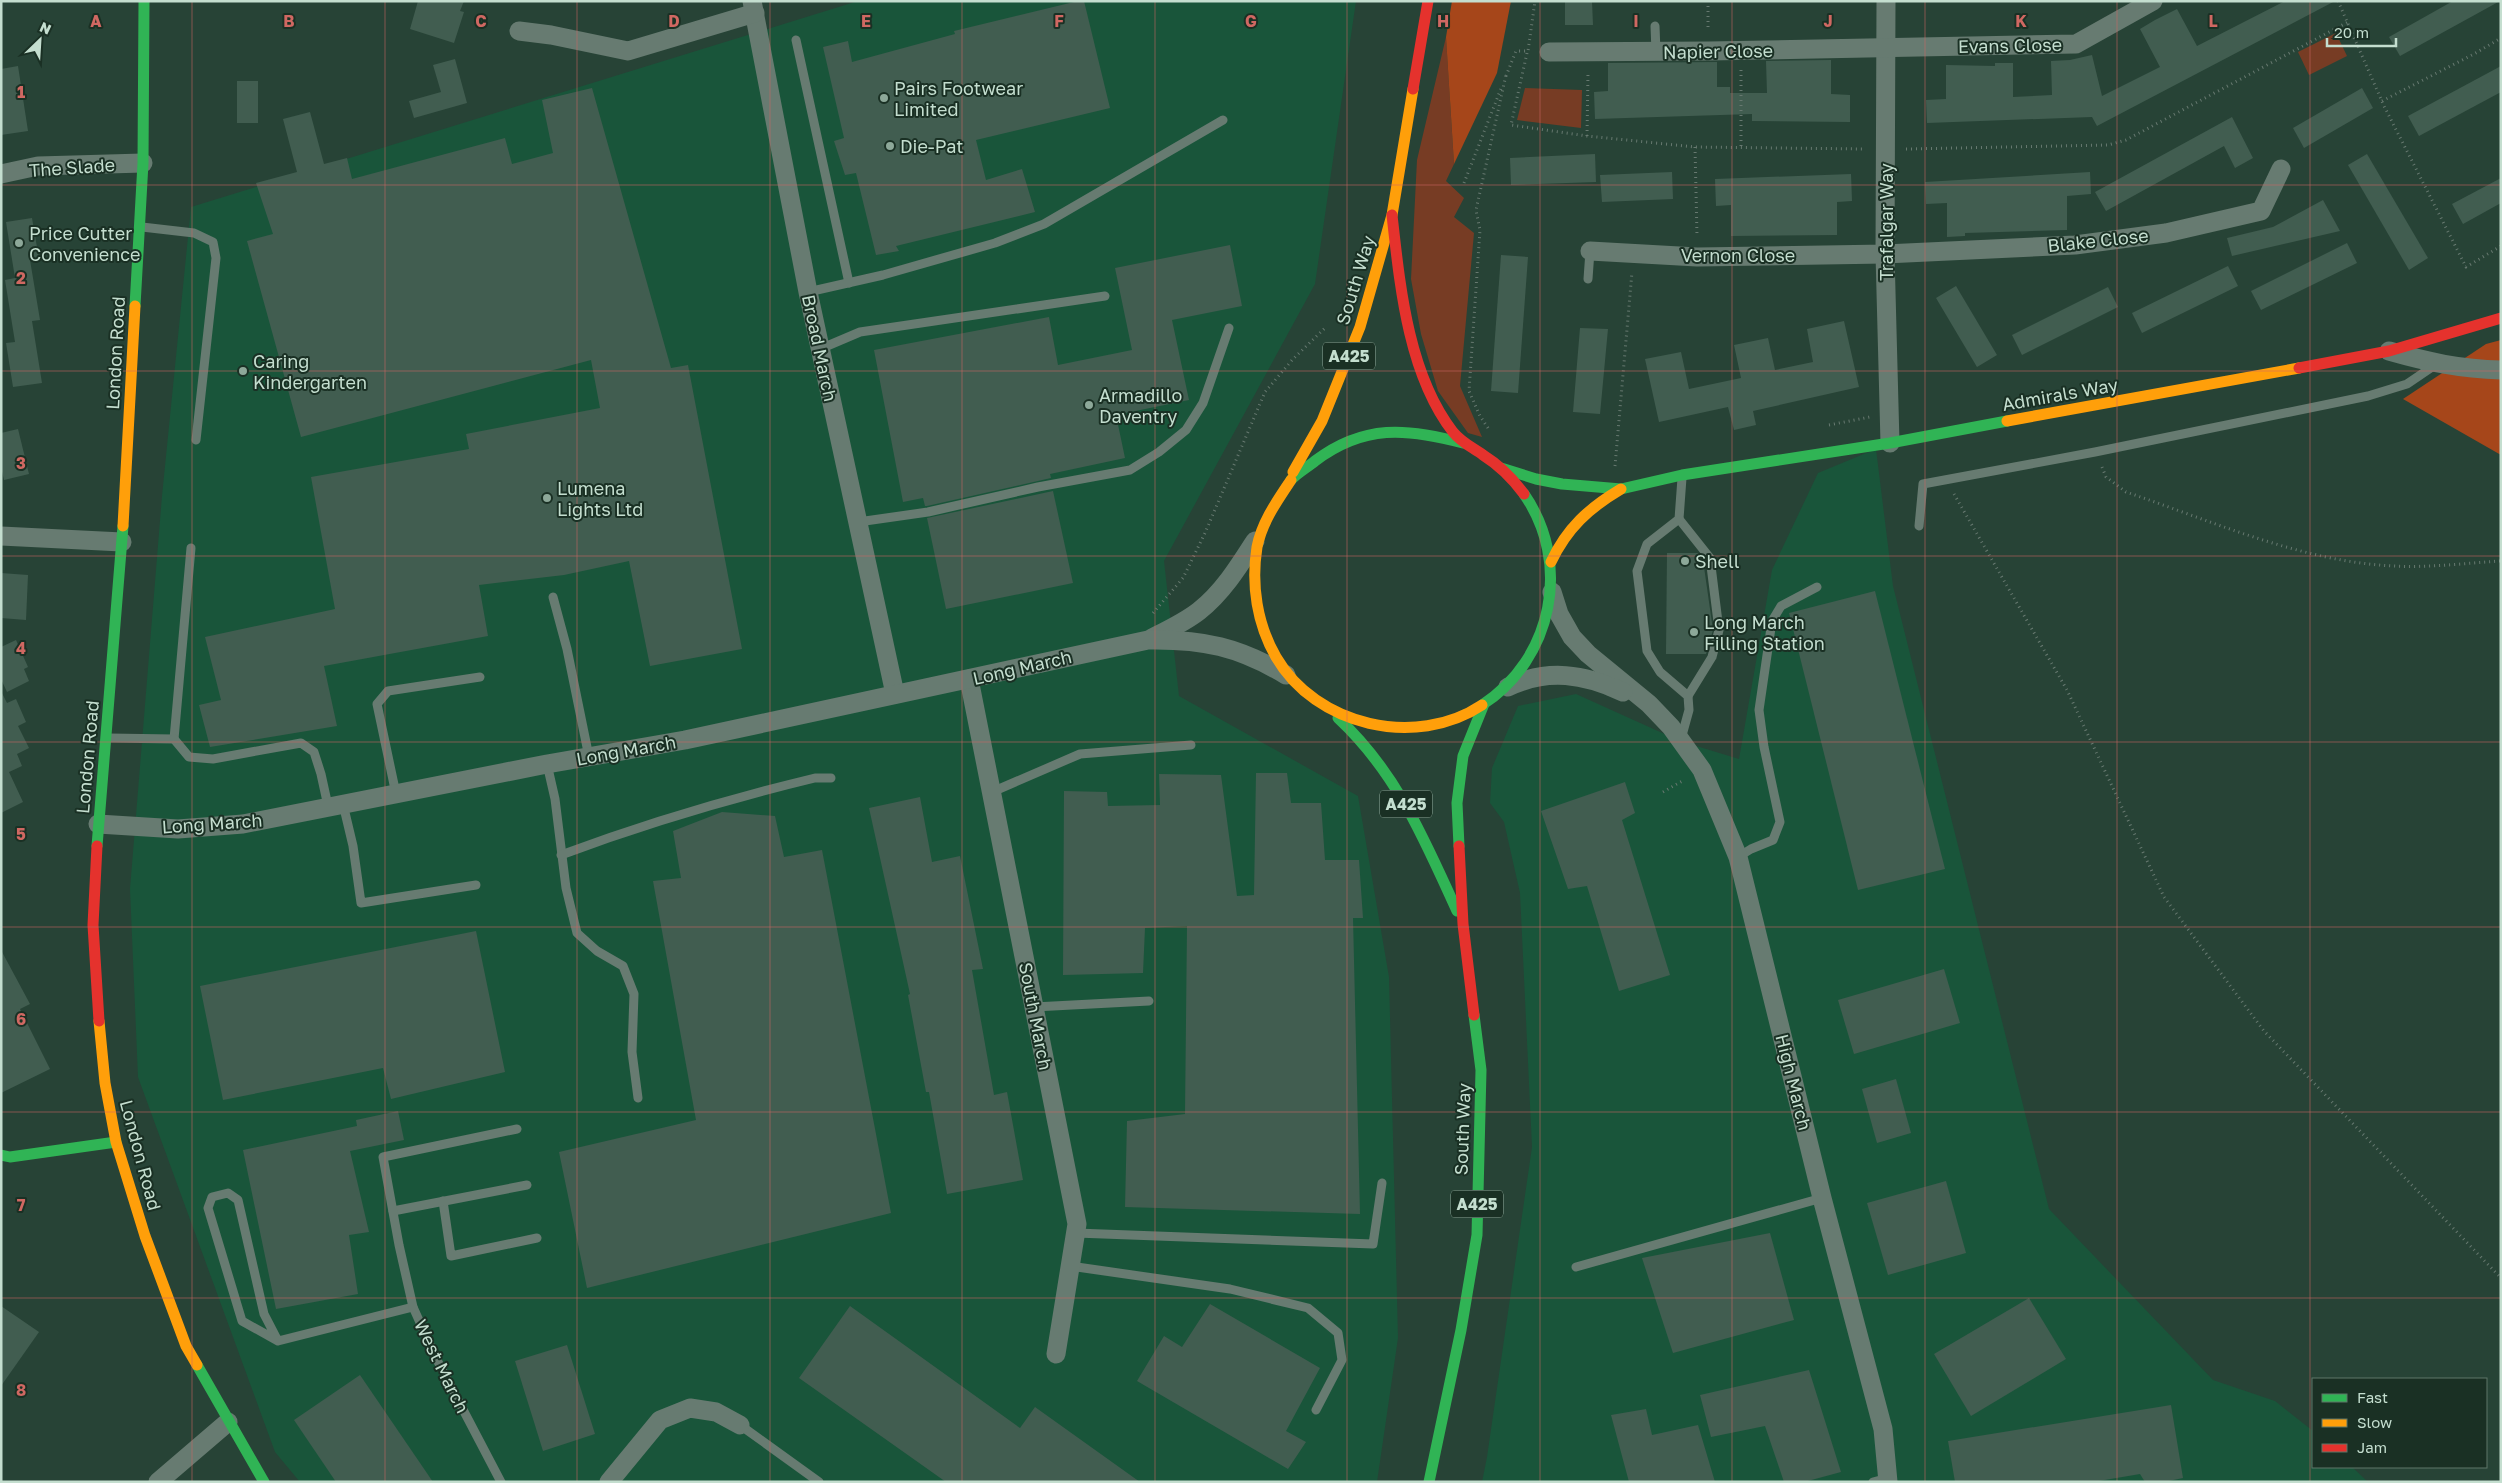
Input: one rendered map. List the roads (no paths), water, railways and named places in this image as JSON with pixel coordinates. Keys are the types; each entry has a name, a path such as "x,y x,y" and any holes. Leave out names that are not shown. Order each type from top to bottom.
{"main road":[{"name":"London Road","path":"144,1 143,163 140,227 122,542 98,824 93,925 98,1014 104,1083 116,1142 145,1236 186,1346 264,1482"},
{"name":"South Way","path":"1284,488 1322,420 1360,327 1392,215 1428,1"},
{"name":"South Way","path":"1392,215 1406,315 1417,358 1444,415 1463,443"},
{"name":"Admirals Way","path":"1551,562 1558,544 1578,519 1591,506 1621,489 1682,475 1890,443 2389,351 2501,318"},
{"path":"1385,431 1425,432 1463,443 1501,468 1520,488 1535,511 1545,535 1551,562 1552,589 1547,617 1538,643 1523,667 1505,688 1484,704 1445,722 1420,728 1385,728 1352,720 1321,704 1290,678 1269,646 1256,610 1253,572 1260,534 1270,510 1284,488 1312,460 1347,441 1385,431"},
{"name":"Admirals Way","path":"1501,468 1536,479 1562,484 1621,489"},
{"name":"South Way","path":"1321,704 1358,736 1391,777 1463,924"},
{"name":"South Way","path":"1429,1482 1461,1330 1477,1235 1481,1070 1474,1000 1463,924 1458,786 1463,756 1484,704"},
{"path":"1,1155 10,1157 116,1142"}],"street":[{"name":"Trafalgar Way","path":"1886,1 1885,254 1890,443"},
{"name":"Evans Close","path":"1886,48 2076,44 2153,1"},
{"path":"519,31 551,35 628,51 754,7"},
{"name":"Broad March","path":"754,7 808,292 895,694"},
{"name":"Napier Close","path":"1549,52 1709,52 1886,48"},
{"name":"The Slade","path":"1,174 38,166 143,163"},
{"name":"Blake Close","path":"1885,254 2075,245 2166,232 2260,211 2281,169"},
{"name":"Vernon Close","path":"1590,251 1697,257 1885,254"},
{"path":"2389,351 2436,364 2469,370 2501,370"},
{"name":"Long March","path":"1148,640 1199,611 1216,596 1231,578 1260,534"},
{"path":"1,536 122,542"},
{"name":"High March","path":"1552,589 1559,614 1572,637 1588,654 1649,704 1671,727 1702,770 1738,857 1822,1198 1883,1429 1883,1481"},
{"name":"Long March","path":"98,824 178,829 243,824 546,764 685,740 1148,640 1181,639 1228,647 1250,655 1290,678"},
{"name":"High March","path":"1505,688 1535,676 1577,675 1600,681 1649,704"},
{"name":"South March","path":"969,679 1077,1224 1056,1354"},
{"path":"609,1482 660,1420 690,1408 716,1412 740,1425"},
{"path":"158,1482 228,1422"}],"lane":[{"path":"1655,26 1656,52"},
{"path":"796,40 849,283"},
{"path":"808,292 849,283 994,243 1044,224 1223,120"},
{"path":"140,227 194,232 213,242 216,258 196,440"},
{"path":"1588,279 1590,251"},
{"path":"820,349 860,332 1105,296"},
{"path":"858,522 928,512 1038,487 1130,470 1159,452 1186,430 1203,403 1229,328"},
{"path":"1919,526 1923,484 2095,452 2368,396 2407,384 2436,364"},
{"path":"1680,741 1689,710 1688,696 1712,656 1719,630 1710,558 1679,518 1682,475"},
{"path":"1679,518 1647,544 1637,571 1647,651 1660,672 1688,696"},
{"path":"191,548 174,739 189,757 213,759 301,743 314,752 321,774 353,846 361,902 476,885"},
{"path":"1738,857 1751,849 1773,840 1780,822 1764,747 1759,710 1772,621 1781,606 1817,587"},
{"path":"553,597 567,649 588,757"},
{"path":"396,794 377,704 388,691 480,677"},
{"path":"106,738 174,739"},
{"path":"992,792 1080,754 1191,745"},
{"path":"546,764 555,799 561,855 577,933 597,951 622,966 634,994 632,1052 638,1098"},
{"path":"561,855 684,812 815,778 830,778"},
{"path":"1034,1007 1150,1001"},
{"name":"West March","path":"501,1482 436,1358 413,1307 383,1156 517,1129"},
{"path":"1076,1233 1373,1244 1382,1183"},
{"path":"393,1211 527,1185"},
{"path":"278,1341 264,1314 238,1200 228,1193 212,1197 208,1208 242,1322 278,1341 413,1307"},
{"path":"1576,1267 1822,1198"},
{"path":"443,1201 451,1256 537,1238"},
{"path":"1070,1266 1230,1289 1308,1308 1338,1333 1342,1360 1316,1410"},
{"path":"740,1425 820,1482"}],"place":[{"name":"Pairs Footwear Limited","path":"884,98"},
{"name":"Die-Pat","path":"890,146"},
{"name":"Price Cutter Convenience","path":"19,243"},
{"name":"Caring Kindergarten","path":"243,371"},
{"name":"Armadillo Daventry","path":"1089,405"},
{"name":"Lumena Lights Ltd","path":"547,498"},
{"name":"Shell","path":"1685,561"},
{"name":"Long March Filling Station","path":"1694,632"}]}
